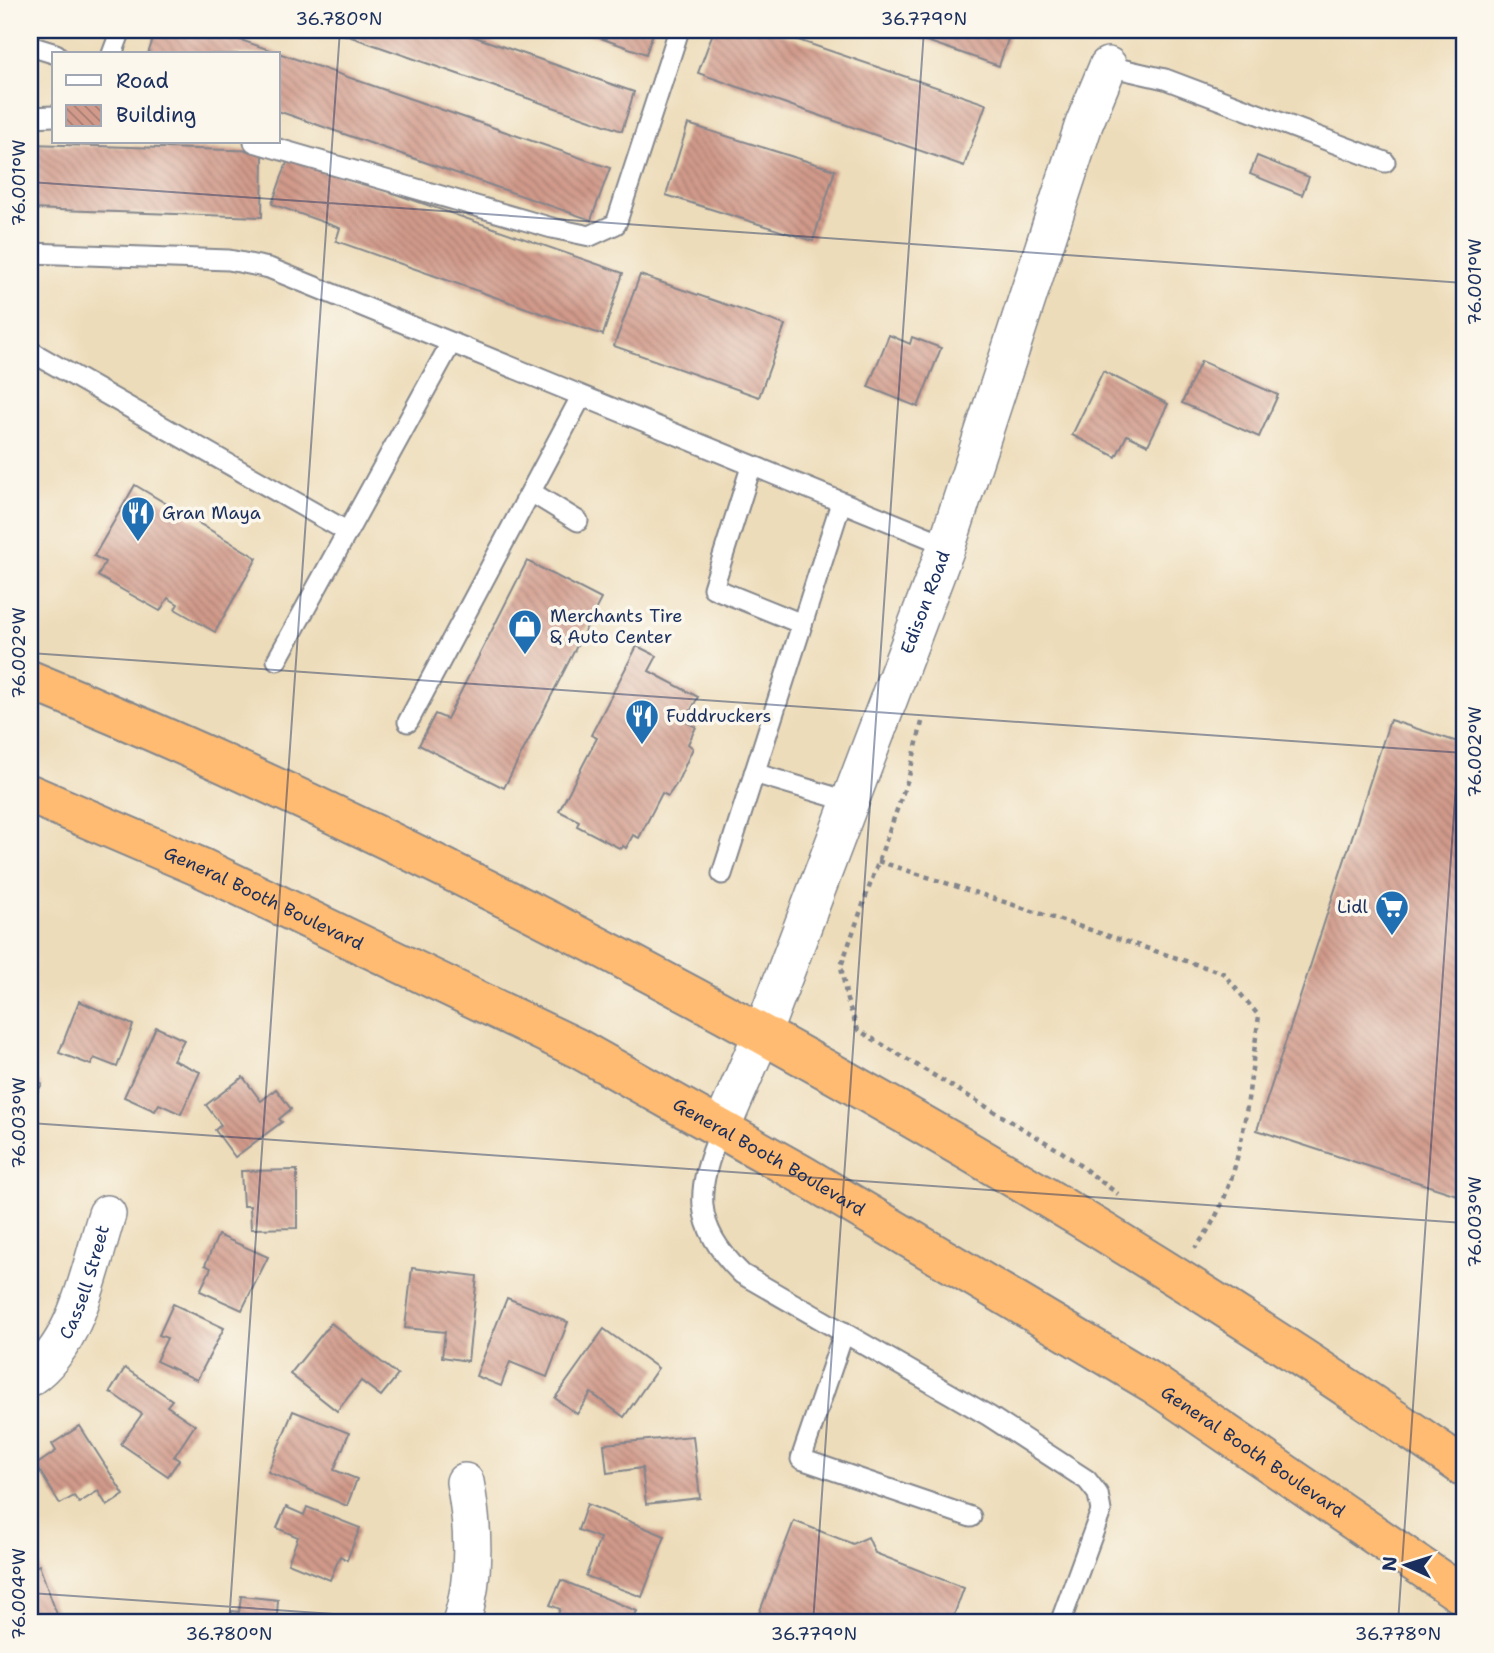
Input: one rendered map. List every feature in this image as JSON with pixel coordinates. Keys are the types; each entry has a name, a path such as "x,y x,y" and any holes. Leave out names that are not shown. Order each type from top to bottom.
{"highway":[{"path":"30,680 139,725 481,885 762,1034 931,1127 1196,1289 1464,1467"},
{"name":"General Booth Boulevard","path":"30,794 200,867 577,1048 721,1129 1154,1384 1464,1596"}],"street":[{"name":"Edison Road","path":"721,1129 762,1034 947,545 1084,124 1108,66"},
{"name":"Cassell Street","path":"30,1377 44,1367 63,1344 107,1214"},
{"path":"461,1623 469,1598 473,1549 465,1482"}],"lane":[{"path":"113,52 121,30"},
{"path":"261,144 552,228 590,236 616,224 679,30"},
{"path":"30,46 52,53"},
{"path":"1108,66 1165,79 1385,162"},
{"path":"30,117 52,116"},
{"path":"30,253 229,260 269,268 947,545"},
{"path":"277,660 451,343"},
{"path":"30,351 348,532"},
{"path":"408,722 581,397"},
{"path":"751,467 713,589 802,624"},
{"path":"531,492 578,521"},
{"path":"722,874 841,503"},
{"path":"754,773 851,802"},
{"path":"721,1129 703,1173 702,1201 710,1234 721,1254 742,1274 989,1416 1087,1480 1098,1494 1101,1511 1060,1623"},
{"path":"844,1332 801,1459 971,1517"}],"path":[{"path":"847,1000 841,966 909,776 924,711"},
{"path":"878,861 1223,974 1259,1016 1236,1162 1214,1225 1193,1251"}],"building":[{"path":"156,30 212,30 275,52 149,52"},
{"path":"331,30 455,30 634,92 622,131"},
{"path":"577,30 654,30 646,54"},
{"path":"714,30 769,30 986,104 964,166 698,73"},
{"path":"895,30 1011,30 999,66"},
{"path":"280,54 610,168 591,220 280,112"},
{"path":"688,124 835,170 813,241 666,195"},
{"path":"30,144 263,151 262,217 30,209"},
{"path":"1257,156 1309,177 1302,195 1250,174"},
{"path":"289,157 623,273 603,335 336,241 340,228 272,204"},
{"path":"640,275 785,325 759,397 614,346"},
{"path":"889,335 910,344 912,337 941,348 918,407 868,387"},
{"path":"1201,361 1278,395 1259,437 1182,403"},
{"path":"1103,371 1168,404 1148,445 1127,435 1116,457 1072,435"},
{"path":"135,485 257,558 215,632 175,609 178,604 168,598 160,611 98,576 105,562 94,556"},
{"name":"Merchants Tire & Auto Center","path":"527,561 601,599 504,788 419,745 435,714 447,719"},
{"name":"Fuddruckers","path":"637,646 657,656 649,671 698,697 685,721 696,727 688,744 693,748 677,783 668,796 662,793 639,838 633,835 626,848 623,846 621,849 577,826 579,821 559,811 597,738 591,735"},
{"name":"Lidl","path":"1390,720 1464,744 1464,1184 1460,1196 1257,1130"},
{"path":"79,1001 133,1025 117,1067 94,1058 91,1065 59,1053"},
{"path":"156,1027 184,1040 173,1060 200,1072 181,1114 159,1104 155,1111 124,1097"},
{"path":"30,1077 42,1084 30,1104"},
{"path":"243,1077 261,1101 276,1089 291,1109 279,1119 282,1122 235,1157 215,1130 221,1125 206,1105"},
{"path":"297,1170 297,1228 251,1229 250,1206 243,1206 241,1171"},
{"path":"218,1235 268,1257 242,1310 200,1291 211,1268 205,1265"},
{"path":"412,1268 477,1276 468,1361 442,1357 445,1332 405,1328"},
{"path":"507,1298 568,1322 547,1377 510,1362 501,1386 476,1376"},
{"path":"173,1304 224,1328 197,1380 156,1361 167,1338 159,1335"},
{"path":"331,1323 398,1375 381,1396 361,1381 337,1411 290,1374"},
{"path":"604,1329 658,1368 624,1417 591,1393 577,1414 555,1398"},
{"path":"125,1368 172,1400 167,1406 195,1425 174,1457 179,1460 168,1476 121,1444 142,1414 110,1392"},
{"path":"293,1411 349,1433 334,1470 357,1479 347,1506 268,1472"},
{"path":"80,1426 124,1495 107,1506 98,1491 79,1503 74,1496 60,1504 36,1465 56,1451 52,1444"},
{"path":"693,1436 700,1498 646,1504 642,1468 607,1473 604,1444"},
{"path":"587,1504 665,1536 642,1597 586,1576 600,1538 578,1530"},
{"path":"286,1507 304,1515 307,1507 360,1528 347,1560 340,1556 330,1580 288,1563 298,1537 277,1528"},
{"path":"794,1521 853,1544 868,1537 875,1553 964,1588 951,1623 767,1623 757,1619"},
{"path":"39,1565 59,1620 49,1623 30,1623 30,1569"},
{"path":"561,1580 637,1611 632,1623 555,1623 560,1609 550,1605"},
{"path":"241,1596 278,1600 277,1615 290,1617 290,1623 230,1623 232,1611 239,1612"}],"place":[{"name":"Gran Maya","path":"138,543"},
{"name":"Merchants Tire & Auto Center","path":"525,656"},
{"name":"Fuddruckers","path":"642,746"},
{"name":"Lidl","path":"1392,937"}]}
